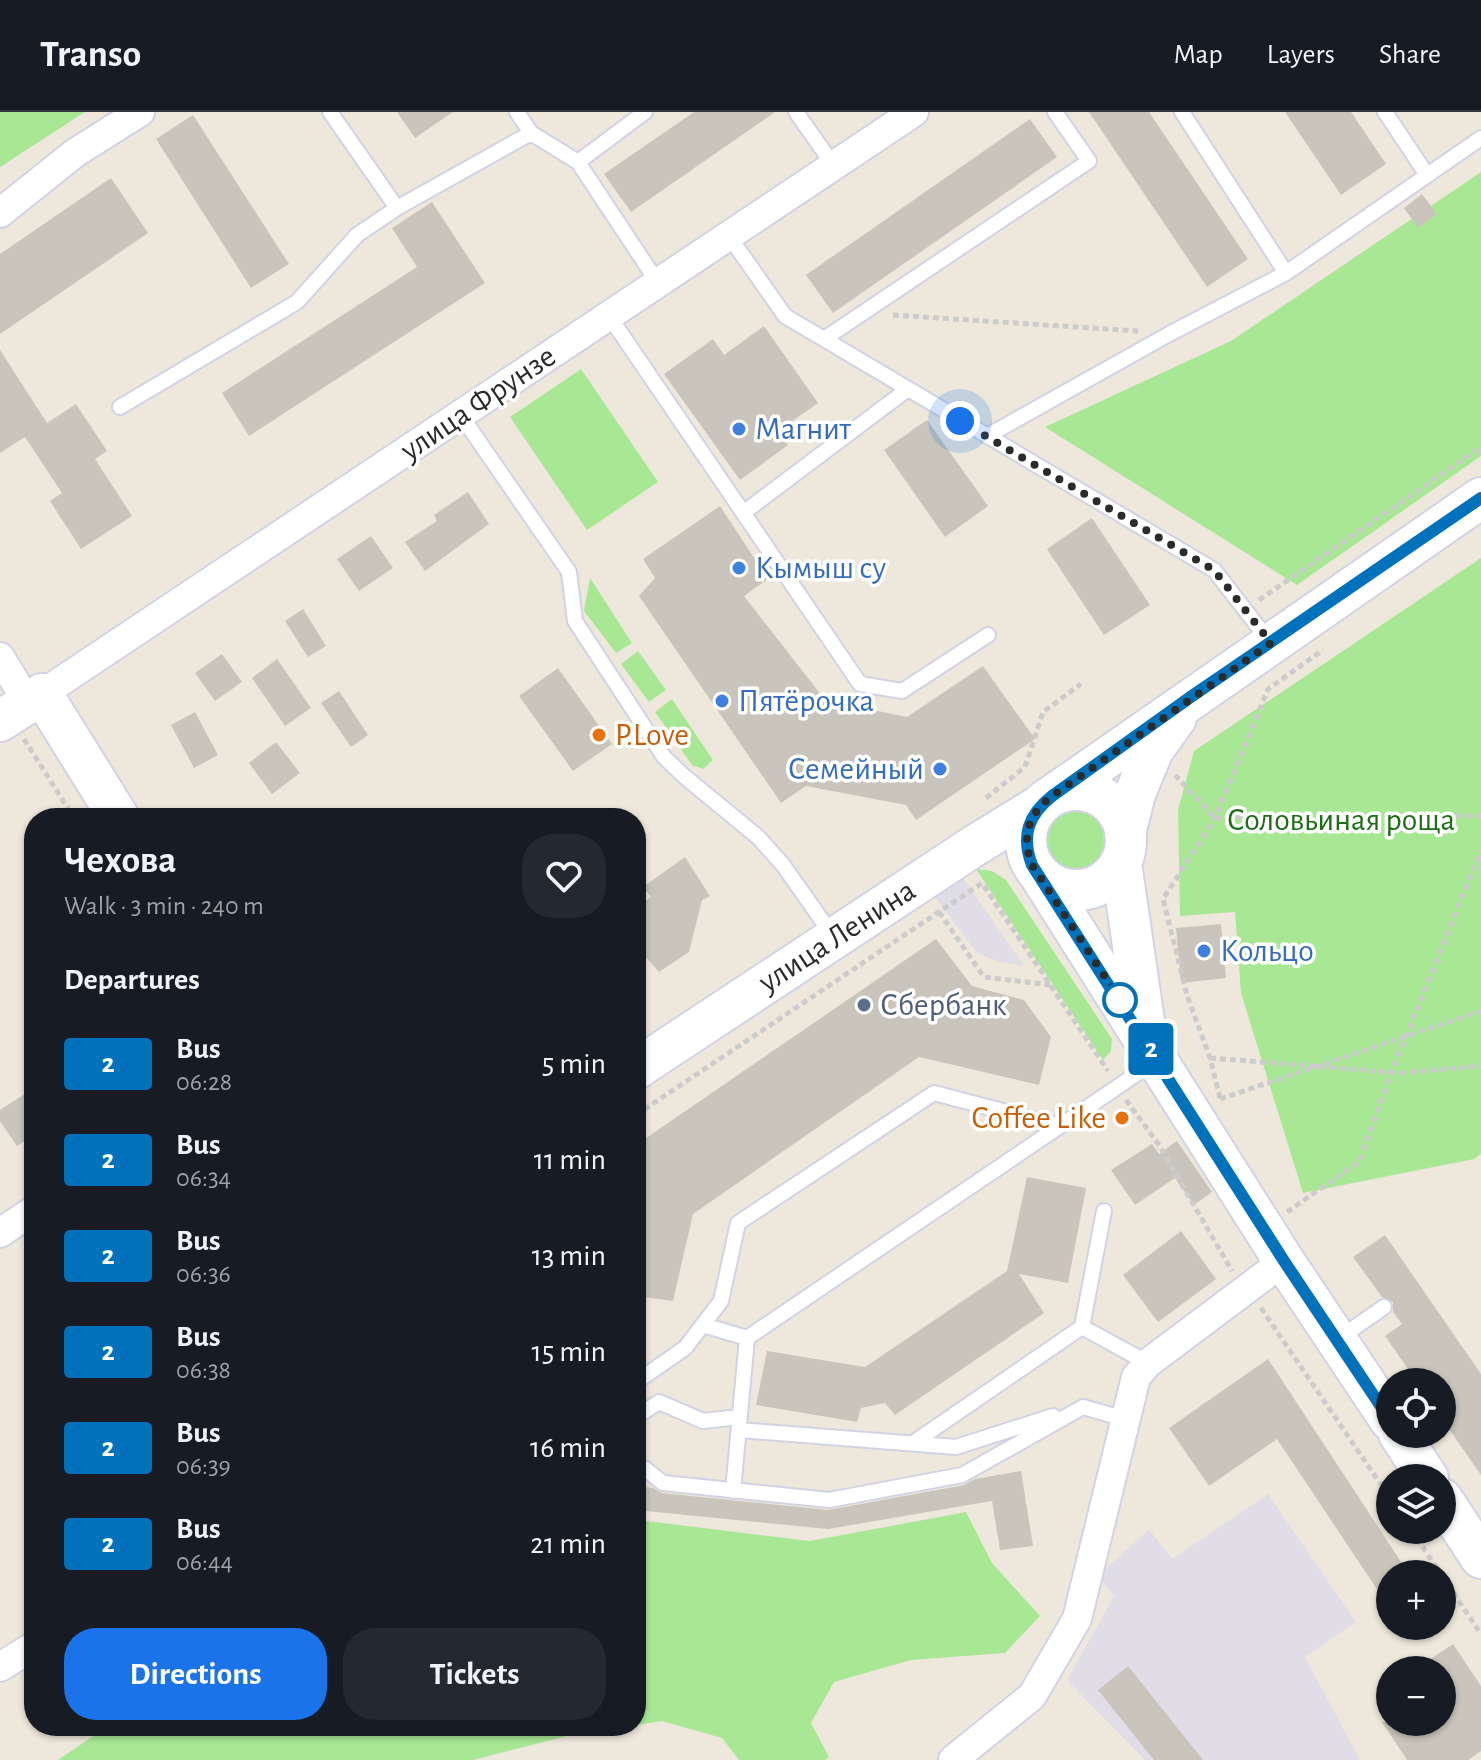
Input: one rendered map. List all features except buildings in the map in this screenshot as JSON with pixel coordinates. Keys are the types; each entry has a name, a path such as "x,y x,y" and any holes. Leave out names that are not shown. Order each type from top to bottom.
{"main road":[{"name":"улица Ленина","path":"646,1062 1045,801 1481,498"},
{"path":"974,846 999,846 1018,853 1054,886 1085,890 1099,885 1111,875 1123,848 1135,794 1153,750 1192,696"},
{"path":"20,716 109,808"},
{"path":"1153,1052 1121,818 1112,805 1099,796 1083,791 1067,791 1045,801 1030,820 1026,850 1284,1261 1376,1399"},
{"path":"1456,1520 1481,1558"}],"street":[{"path":"0,213 75,153 140,112"},
{"name":"улица Фрунзе","path":"20,716 460,414 914,112"},
{"path":"0,657 20,716"},
{"path":"0,1233 24,1217"},
{"path":"953,1760 1032,1696 1077,1619 1136,1377 1148,1363 1284,1261"},
{"path":"0,1667 24,1652"}],"lane":[{"path":"330,112 397,208"},
{"path":"517,112 531,133 578,162 658,283"},
{"path":"578,162 645,112"},
{"path":"796,112 834,166"},
{"path":"824,339 1089,161 1055,112"},
{"path":"1182,112 1286,273"},
{"path":"1385,112 1427,175"},
{"path":"120,407 297,302 357,235 397,208 531,133"},
{"path":"987,436 1286,273 1481,138"},
{"path":"729,236 785,316 1214,570 1271,643"},
{"path":"609,316 860,684 902,691 988,635"},
{"path":"743,513 908,389"},
{"path":"460,414 569,572 575,621 664,757 758,837 783,865 835,938"},
{"path":"747,1338 1118,1087 1153,1052"},
{"path":"646,1375 685,1348 721,1301 738,1223 934,1093 1060,1126"},
{"path":"913,1443 1082,1327 1104,1211"},
{"path":"1336,1339 1384,1307"},
{"path":"703,1325 747,1338"},
{"path":"1082,1327 1148,1363"},
{"path":"733,1491 747,1338"},
{"path":"646,1410 659,1402 703,1421 956,1447 1083,1407 1125,1419"},
{"path":"646,1470 663,1483 829,1500 962,1475 1083,1407"}],"path":[{"path":"864,313 1171,333"},
{"path":"1245,610 1481,447"},
{"path":"1227,1111 1220,1099 1210,1058 1187,995 1163,899 1215,818 1268,689 1331,645"},
{"path":"980,803 1025,767 1043,712 1081,684"},
{"path":"20,716 23,738 68,808"},
{"path":"1153,750 1215,818 1481,816"},
{"path":"1283,1214 1359,1162 1391,1073 1481,850"},
{"path":"646,1108 982,883 1159,1145 1228,1266 1269,1318 1376,1477"},
{"path":"939,912 984,977 1051,985"},
{"path":"1220,1099 1481,1011"},
{"path":"1210,1058 1391,1073 1481,1066"},
{"path":"1456,1597 1481,1634"}],"shaded area":[{"path":"962,876 1024,966 999,962 977,953 935,897"},
{"path":"1268,1494 1356,1622 1305,1657 1360,1760 1145,1760 1067,1680 1114,1596 1098,1576 1149,1529 1172,1559"}],"green space":[{"path":"0,112 85,112 0,167"},
{"path":"1481,172 1481,456 1297,585 1045,427 1231,341"},
{"path":"581,369 658,482 587,530 510,417"},
{"name":"Соловьиная роща","path":"1481,558 1481,1154 1474,1159 1303,1193 1241,993 1235,912 1180,916 1178,810 1194,751"},
{"path":"590,578 632,643 616,653 584,611"},
{"path":"638,651 666,690 649,702 621,664"},
{"path":"672,699 713,760 703,769 692,765 655,712"},
{"path":"1070,807 1084,807 1096,812 1105,821 1110,840 1108,853 1101,864 1084,873 1070,873 1058,868 1049,859 1044,847 1044,833 1049,821 1058,812"},
{"path":"976,869 992,871 1006,880 1112,1039 1111,1051 1103,1060"},
{"path":"966,1512 992,1563 1040,1616 1005,1653 911,1660 834,1682 811,1723 829,1757 825,1760 739,1760 722,1738 662,1721 646,1723 646,1521 810,1541"},
{"path":"93,1736 567,1736 473,1760 58,1760"}],"bus line":[{"name":"2","path":"1376,1399 1284,1261 1032,865 1026,850 1026,835 1030,820 1039,806 1052,796 1481,498"}],"place":[{"name":"Магнит","path":"739,429"},
{"name":"Кымыш су","path":"739,568"},
{"name":"Пятёрочка","path":"722,701"},
{"name":"P.Love","path":"599,735"},
{"name":"Семейный","path":"940,769"},
{"name":"Кольцо","path":"1204,951"},
{"name":"Сбербанк","path":"864,1005"},
{"name":"Coffee Like","path":"1122,1118"}],"route":[{"path":"960,421 1214,570 1271,643 1052,796 1039,806 1030,820 1026,850 1032,865 1120,1000"}]}
